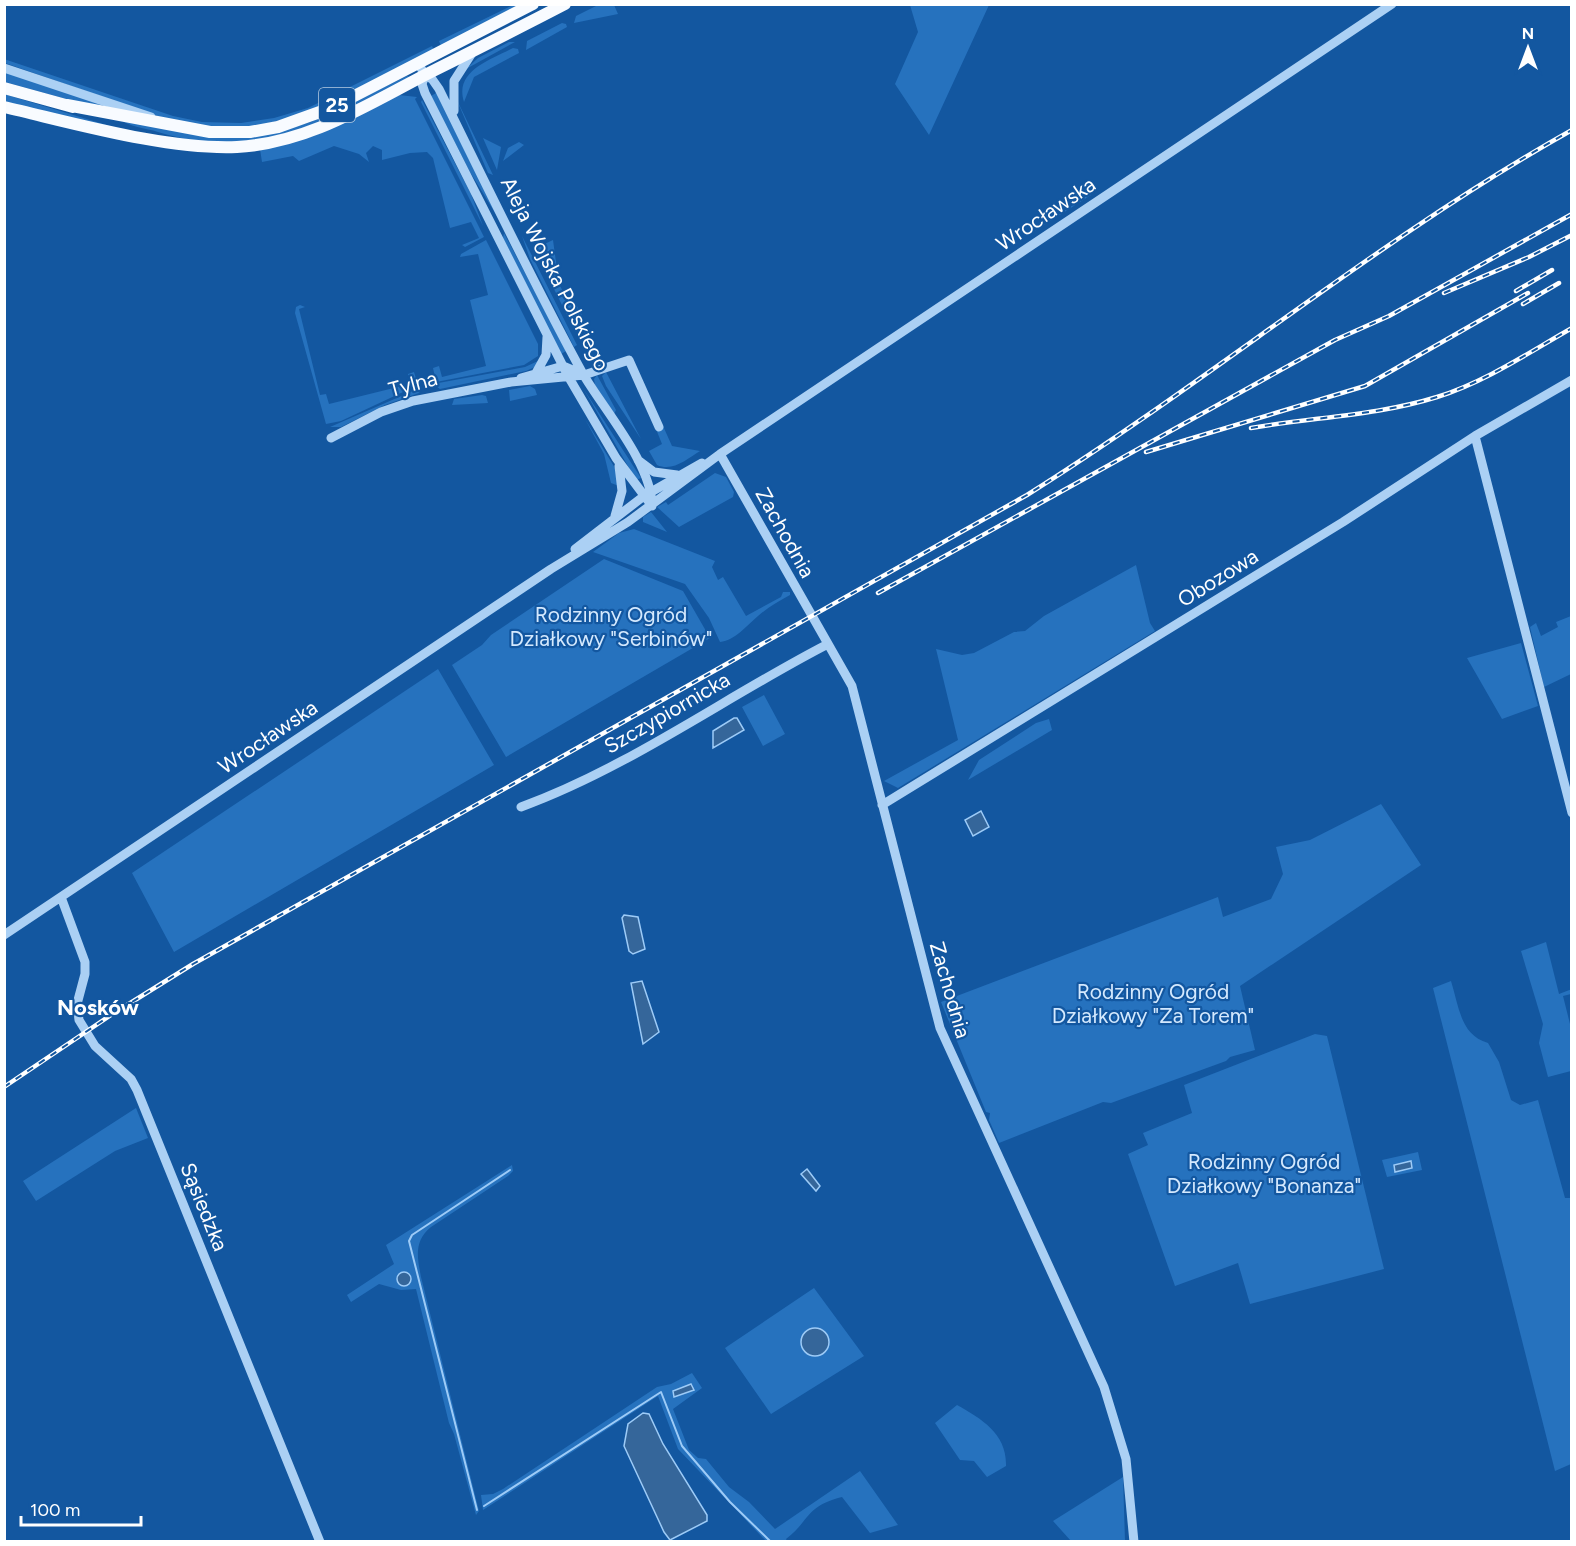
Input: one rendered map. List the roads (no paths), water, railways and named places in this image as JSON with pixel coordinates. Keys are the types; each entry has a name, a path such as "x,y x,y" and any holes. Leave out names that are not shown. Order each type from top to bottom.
{"main road":[{"name":"25","path":"4,88 67,105 184,129 236,133 292,123 331,108 533,4"},
{"name":"25","path":"4,107 179,143 236,147 290,139 338,121 565,4"},
{"path":"67,105 179,143"}],"street":[{"name":"Wrocławska","path":"4,935 551,569 652,506 720,454 1392,4"},
{"path":"455,120 454,81 474,51"},
{"name":"Aleja Wojska Polskiego","path":"418,63 425,75 436,84 584,375 635,457 648,494"},
{"path":"4,68 184,129"},
{"name":"Aleja Wojska Polskiego","path":"425,75 422,84 425,93 568,376 616,458 648,494"},
{"path":"536,373 546,355 547,335"},
{"name":"Tylna","path":"331,438 396,406 430,396 511,382 584,375 629,360 659,427"},
{"path":"563,366 584,375"},
{"name":"Tylna","path":"511,382 563,366"},
{"name":"Obozowa","path":"882,805 1343,522 1475,436 1572,380"},
{"path":"1475,436 1572,813"},
{"name":"Wrocławska","path":"551,569 615,516 677,475 720,454"},
{"name":"Zachodnia","path":"720,454 852,686 940,1028 1114,1414 1129,1474 1134,1542"},
{"path":"635,457 654,472 677,475"},
{"path":"615,516 622,485 616,458"},
{"path":"648,494 652,506"},
{"name":"Szczypiornicka","path":"521,807 566,789 636,754 767,676 828,644"},
{"name":"Sąsiedzka","path":"61,897 85,962 85,975 77,1004 79,1020 95,1046 131,1079 137,1090 320,1542"}],"waterway":[{"path":"477,1510 409,1241 412,1235 510,1170"},
{"path":"484,1506 661,1392 682,1446 730,1502 771,1542"}],"railway":[{"path":"4,1087 111,1015 193,964 1027,495 1163,404 1432,216 1572,130"},
{"path":"878,593 1335,340 1389,316 1572,214"},
{"path":"1444,293 1529,257 1572,235"},
{"path":"1516,291 1552,270"},
{"path":"1523,304 1559,283"},
{"path":"1146,452 1365,386 1528,293"},
{"path":"1251,428 1368,412 1437,397 1489,375 1572,328"}],"district":[{"name":"Nosków","path":"98,1007"}],"park label":[{"name":"Rodzinny Ogród Działkowy \"Serbinów\"","path":"611,627"},
{"name":"Rodzinny Ogród Działkowy \"Za Torem\"","path":"1153,1004"},
{"name":"Rodzinny Ogród Działkowy \"Bonanza\"","path":"1264,1174"}]}
